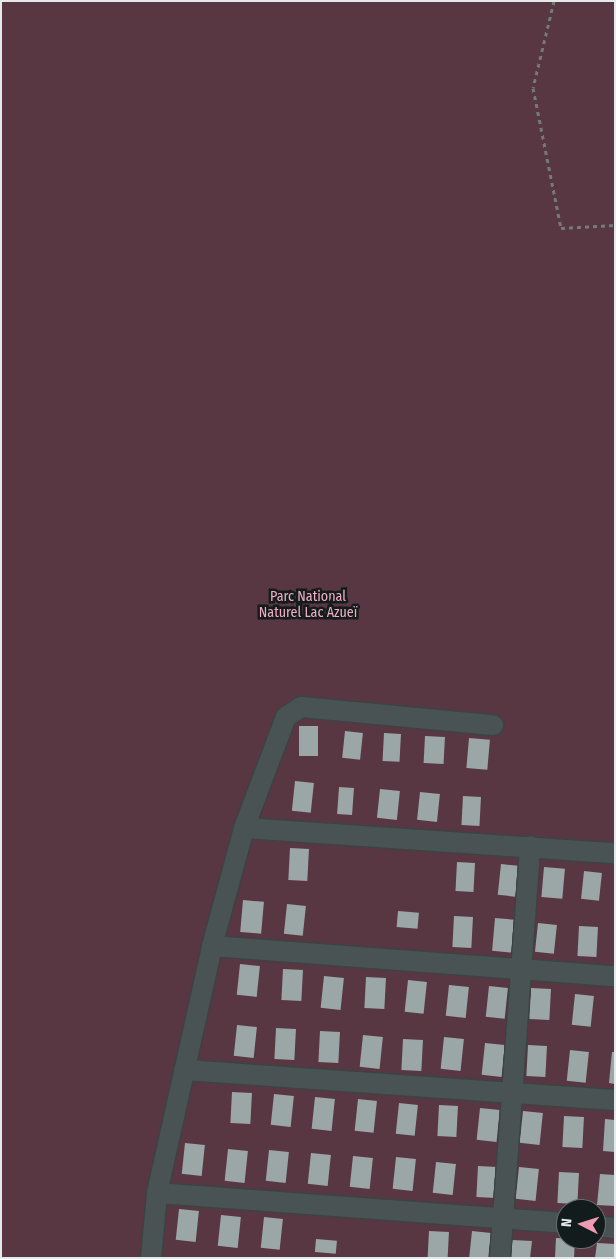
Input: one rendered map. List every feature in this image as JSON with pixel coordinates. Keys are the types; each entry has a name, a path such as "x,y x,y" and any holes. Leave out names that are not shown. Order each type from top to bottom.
{"street":[{"path":"151,1258 157,1193 212,946 244,828 286,717 300,707 493,725"},
{"path":"244,828 615,853"},
{"path":"500,1258 530,846"},
{"path":"212,946 521,972 615,976"},
{"path":"184,1070 615,1100"},
{"path":"157,1193 556,1222"}],"path":[{"path":"554,1 533,88 561,228 615,225"}],"green space":[{"name":"Parc National Naturel Lac Azueï","path":"1,1 615,1 615,1258 1,1258"}],"building":[{"path":"299,726 318,726 318,756 299,756"},
{"path":"345,731 363,733 360,760 342,758"},
{"path":"384,733 401,734 400,762 383,761"},
{"path":"425,736 445,737 444,764 424,763"},
{"path":"469,738 490,740 487,770 466,768"},
{"path":"295,781 314,783 311,813 292,811"},
{"path":"339,787 354,788 352,815 337,814"},
{"path":"380,789 400,791 397,820 377,818"},
{"path":"420,792 440,794 437,822 417,820"},
{"path":"463,796 481,797 479,826 461,825"},
{"path":"290,848 309,849 307,881 288,880"},
{"path":"457,862 475,863 473,892 455,891"},
{"path":"501,864 521,866 518,897 498,895"},
{"path":"544,867 565,869 562,899 541,897"},
{"path":"584,871 602,873 599,901 581,899"},
{"path":"243,900 264,902 261,934 240,932"},
{"path":"287,904 306,906 303,936 284,934"},
{"path":"398,911 419,913 418,929 397,927"},
{"path":"454,916 473,917 471,948 452,947"},
{"path":"495,918 516,920 513,953 492,951"},
{"path":"538,923 557,925 554,954 535,952"},
{"path":"579,926 598,927 596,957 577,956"},
{"path":"240,964 260,966 257,997 237,995"},
{"path":"283,969 303,970 301,1001 281,1000"},
{"path":"324,976 344,978 341,1010 321,1008"},
{"path":"366,977 386,978 384,1009 364,1008"},
{"path":"408,980 427,982 424,1014 405,1012"},
{"path":"449,985 469,987 466,1018 446,1016"},
{"path":"489,986 508,988 505,1019 486,1017"},
{"path":"531,988 551,989 549,1020 529,1019"},
{"path":"575,994 594,996 591,1027 572,1025"},
{"path":"237,1025 257,1027 254,1058 234,1056"},
{"path":"276,1028 296,1029 294,1060 274,1059"},
{"path":"320,1031 340,1032 338,1063 318,1062"},
{"path":"363,1035 383,1037 380,1069 360,1067"},
{"path":"444,1037 464,1039 461,1071 441,1069"},
{"path":"403,1039 423,1040 421,1071 401,1070"},
{"path":"485,1043 505,1045 502,1077 482,1075"},
{"path":"528,1045 547,1046 545,1077 526,1076"},
{"path":"570,1050 589,1052 586,1083 567,1081"},
{"path":"612,1052 615,1052 615,1084 609,1083"},
{"path":"232,1092 252,1093 250,1124 230,1123"},
{"path":"274,1094 294,1096 291,1127 271,1125"},
{"path":"315,1097 335,1099 332,1131 312,1129"},
{"path":"358,1099 377,1101 374,1133 355,1131"},
{"path":"399,1103 418,1105 415,1136 396,1134"},
{"path":"439,1105 458,1106 456,1137 437,1136"},
{"path":"480,1108 500,1110 497,1142 477,1140"},
{"path":"523,1111 543,1113 540,1145 520,1143"},
{"path":"564,1116 584,1117 582,1148 562,1147"},
{"path":"605,1119 615,1120 615,1152 603,1151"},
{"path":"185,1143 205,1145 202,1176 182,1174"},
{"path":"228,1149 248,1151 245,1183 225,1181"},
{"path":"269,1150 289,1152 286,1183 266,1181"},
{"path":"311,1153 331,1155 328,1186 308,1184"},
{"path":"353,1156 373,1158 370,1189 350,1187"},
{"path":"396,1157 416,1159 413,1191 393,1189"},
{"path":"436,1162 456,1164 453,1195 433,1193"},
{"path":"478,1166 498,1167 496,1198 476,1197"},
{"path":"519,1167 539,1169 536,1201 516,1199"},
{"path":"559,1172 579,1173 578,1199 558,1199"},
{"path":"600,1174 615,1175 615,1206 606,1206 606,1199 598,1199"},
{"path":"179,1209 199,1211 196,1242 176,1240"},
{"path":"221,1215 241,1217 238,1248 218,1246"},
{"path":"264,1217 283,1219 280,1250 261,1248"},
{"path":"429,1231 449,1232 448,1258 428,1258"},
{"path":"472,1231 491,1233 488,1258 469,1258"},
{"path":"556,1238 556,1249 574,1249 574,1258 555,1258"},
{"path":"316,1239 337,1241 336,1254 315,1252"},
{"path":"512,1240 532,1241 530,1258 510,1258"},
{"path":"606,1244 615,1244 615,1258 595,1258 596,1249 606,1249"}]}
